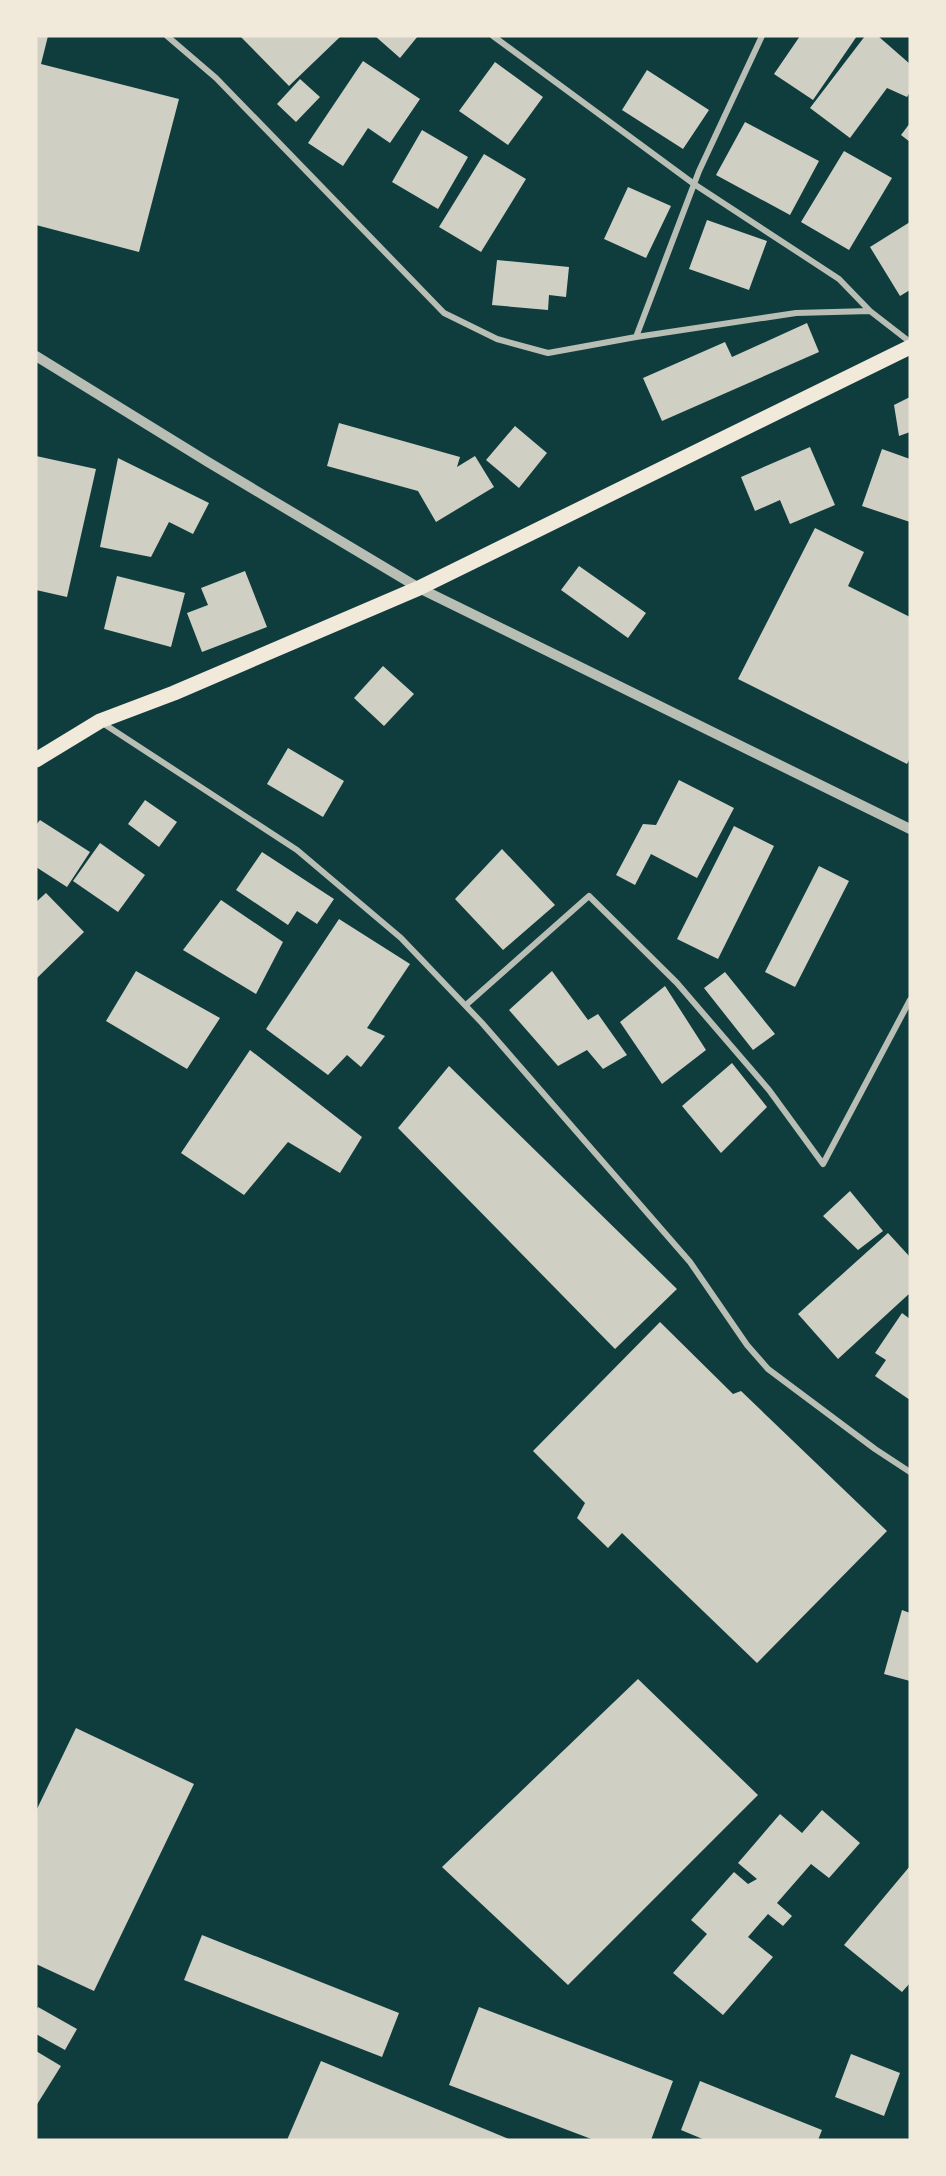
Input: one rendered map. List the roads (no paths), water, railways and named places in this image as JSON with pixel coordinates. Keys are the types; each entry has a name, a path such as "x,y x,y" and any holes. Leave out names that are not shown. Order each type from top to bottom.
{"main road":[{"path":"36,760 100,721 174,693 419,588 910,347"}],"street":[{"path":"167,36 216,78 444,313 497,339 548,353 796,313 870,311"},
{"path":"493,36 694,184 839,279 870,311 910,342"},
{"path":"636,337 694,184 762,36"},
{"path":"36,356 419,588 910,829"},
{"path":"100,721 297,850 401,938 466,1005 690,1262 747,1345 768,1369 875,1449 910,1472"},
{"path":"466,1005 589,896 677,983 769,1090 823,1164 910,1000"}]}
